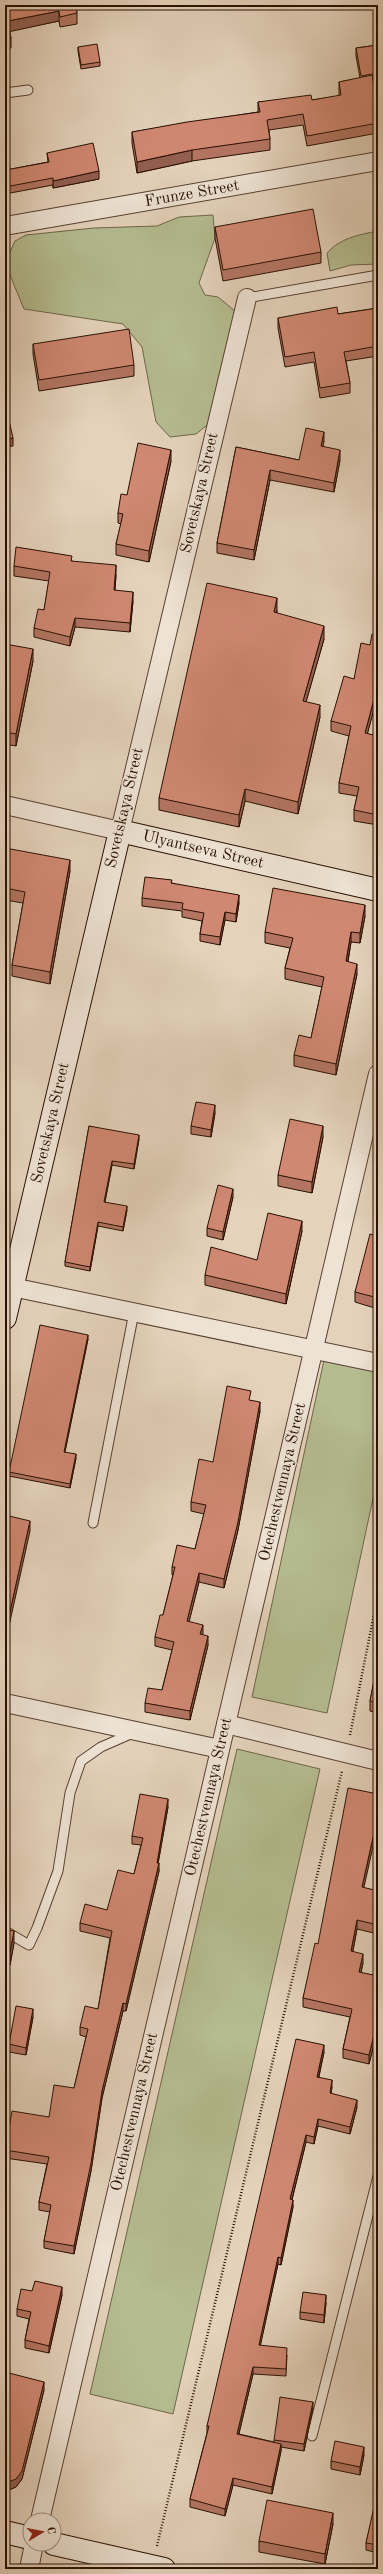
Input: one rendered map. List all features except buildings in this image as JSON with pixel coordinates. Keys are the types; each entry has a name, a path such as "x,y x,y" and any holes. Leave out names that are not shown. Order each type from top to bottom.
{"street":[{"name":"Frunze Street","path":"5,226 378,161"},
{"name":"Sovetskaya Street","path":"5,1318 247,298"},
{"name":"Ulyantseva Street","path":"5,805 378,890"},
{"name":"Otechestvennaya Street","path":"42,2512 378,1074"},
{"path":"12,1286 378,1363"},
{"path":"5,1703 220,1749"},
{"path":"226,1724 378,1761"},
{"path":"5,2532 22,2536"},
{"path":"62,2546 158,2568"},
{"path":"29,2569 32,2552"}],"lane":[{"path":"5,94 28,90"},
{"path":"247,298 378,275"},
{"path":"93,1523 134,1312"},
{"path":"5,1930 29,1945 37,1928 58,1871 70,1793 81,1761 101,1747 137,1732"},
{"path":"312,2436 378,2176"}],"path":[{"path":"158,2568 346,1754 378,1594"}],"green space":[{"path":"213,215 215,238 199,283 205,295 218,297 235,311 211,422 196,434 170,437 156,422 142,347 123,324 24,309 5,263 15,241 26,235 94,228 157,226 179,217"},
{"path":"378,231 378,264 351,265 330,271 327,253 332,248 350,238"},
{"path":"324,1360 378,1372 378,1475 327,1713 252,1697"},
{"path":"237,1749 320,1769 173,2414 90,2394"}]}
